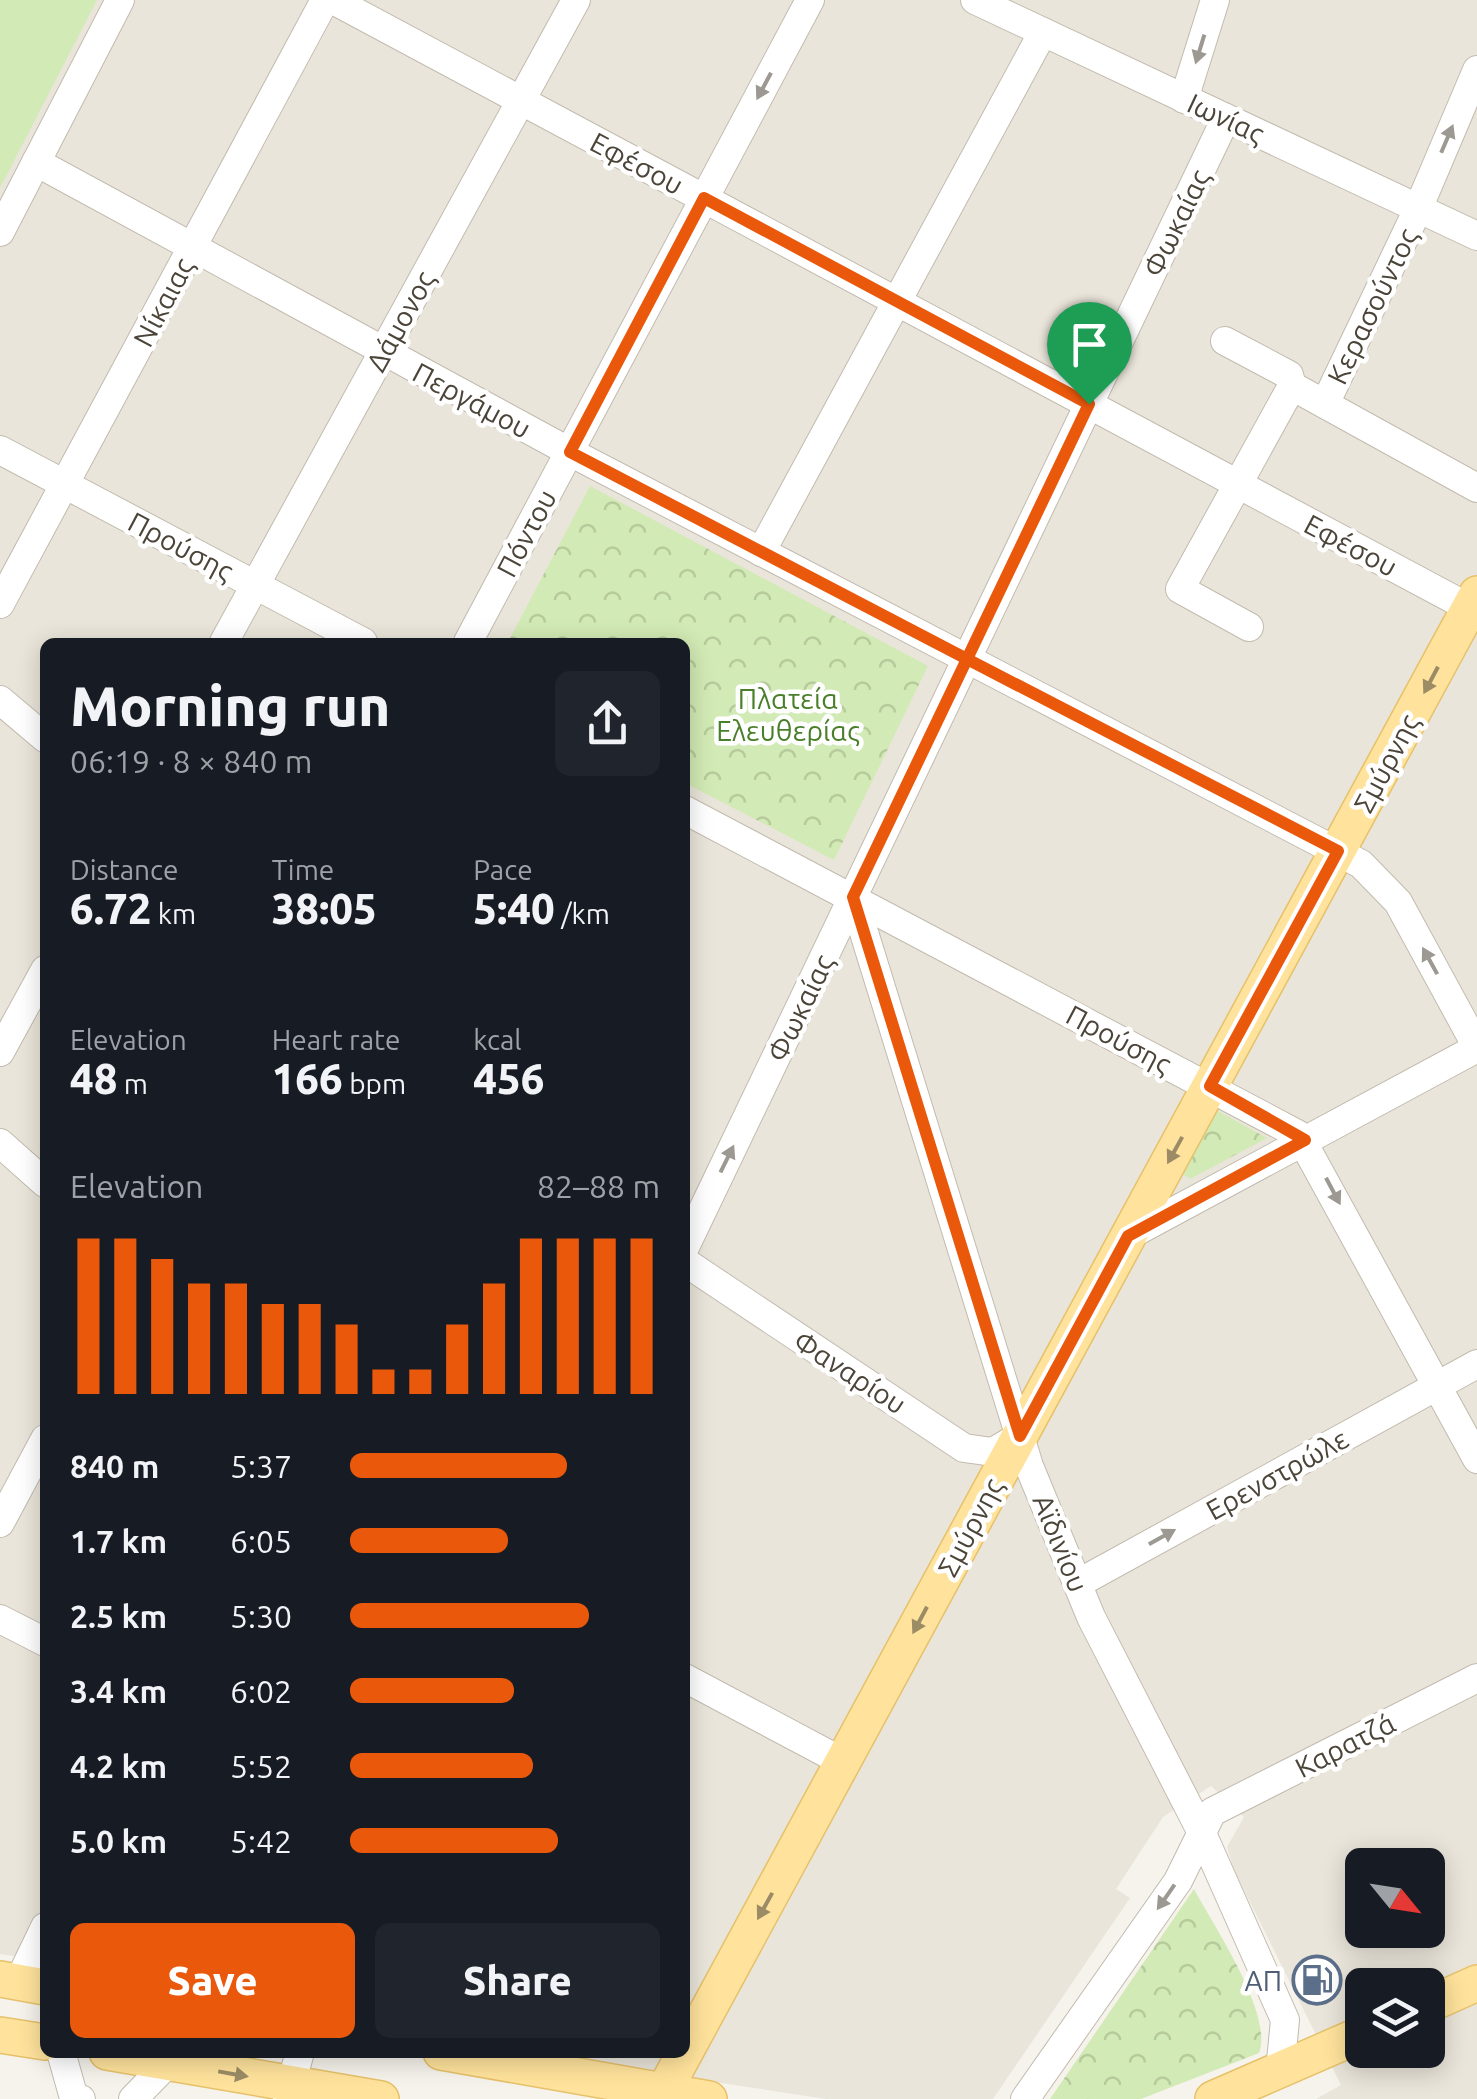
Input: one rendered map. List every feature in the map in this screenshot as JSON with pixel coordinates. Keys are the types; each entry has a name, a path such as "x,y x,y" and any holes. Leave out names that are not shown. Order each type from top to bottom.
{"main road":[{"name":"Σμύρνης","path":"690,2043 1474,605"},
{"path":"1445,1997 1477,1983"},
{"path":"0,2036 40,2041"},
{"path":"1213,2099 1276,2085 1345,2044"},
{"path":"140,2058 292,2078 381,2099"},
{"path":"503,2058 534,2061 710,2099"},
{"name":"Σμύρνης","path":"664,2091 682,2058"}],"street":[{"path":"0,232 120,0"},
{"name":"Νίκαιας","path":"0,604 325,0"},
{"name":"Εφέσου","path":"333,0 1238,484 1474,605"},
{"name":"Δάμονος","path":"226,638 576,0"},
{"name":"Πόντου","path":"470,638 810,0"},
{"name":"Ιωνίας","path":"975,0 1477,236"},
{"path":"1184,99 1214,0"},
{"path":"761,552 1043,32"},
{"name":"Κερασούντος","path":"1325,404 1418,209 1477,70"},
{"name":"Φωκαίας","path":"690,1238 1226,118"},
{"name":"Περγάμου","path":"36,162 570,452 1338,851 1381,880 1398,902 1477,1047"},
{"path":"1226,341 1288,375 1292,386 1477,488"},
{"path":"1249,627 1180,589 1292,386"},
{"name":"Προύσης","path":"0,450 355,638"},
{"path":"0,700 40,734"},
{"name":"Προύσης","path":"690,813 1210,1086 1305,1140"},
{"name":"Αϊδινίου","path":"853,897 1020,1436 1077,1584 1206,1821 1286,2020 1276,2085"},
{"path":"0,1052 40,979"},
{"path":"1128,1236 1477,1047"},
{"path":"1305,1140 1477,1459"},
{"path":"0,1144 40,1179"},
{"name":"Φαναρίου","path":"690,1265 964,1448 993,1452 1020,1436"},
{"name":"Ερενστρώλε","path":"1077,1584 1477,1364"},
{"path":"0,1524 40,1448"},
{"path":"0,1619 40,1639"},
{"name":"Καρατζά","path":"1206,1821 1477,1678"},
{"path":"690,1681 843,1762"},
{"path":"1024,2099 1178,1881 1206,1821"},
{"path":"21,1983 40,1939"},
{"path":"63,2058 74,2098 81,2099"},
{"path":"133,2099 168,2063"}],"shaded area":[{"path":"0,0 1477,0 1477,2099 1316,2099 1341,2085 1234,1870 1227,1847 1244,1817 1211,1786 1163,1817 1116,1889 1130,1898 993,2099 826,2099 558,2058 690,2058 690,638 40,638 40,1960 0,1954"}],"green space":[{"path":"0,0 97,0 0,188"},
{"name":"Πλατεία Ελευθερίας","path":"590,486 928,666 834,860 690,786 690,638 510,638"},
{"path":"1216,1110 1267,1138 1190,1179 1183,1174"},
{"path":"1194,1889 1250,1993 1261,2036 1259,2053 1141,2099 1050,2099"}],"place":[{"name":"ΑΠ","path":"1317,1980"}],"route":[{"path":"1089,404 704,198 570,452 967,659 853,897 1020,1436 1128,1236 1305,1140 1210,1086 1338,851 967,659 1089,404"}]}
